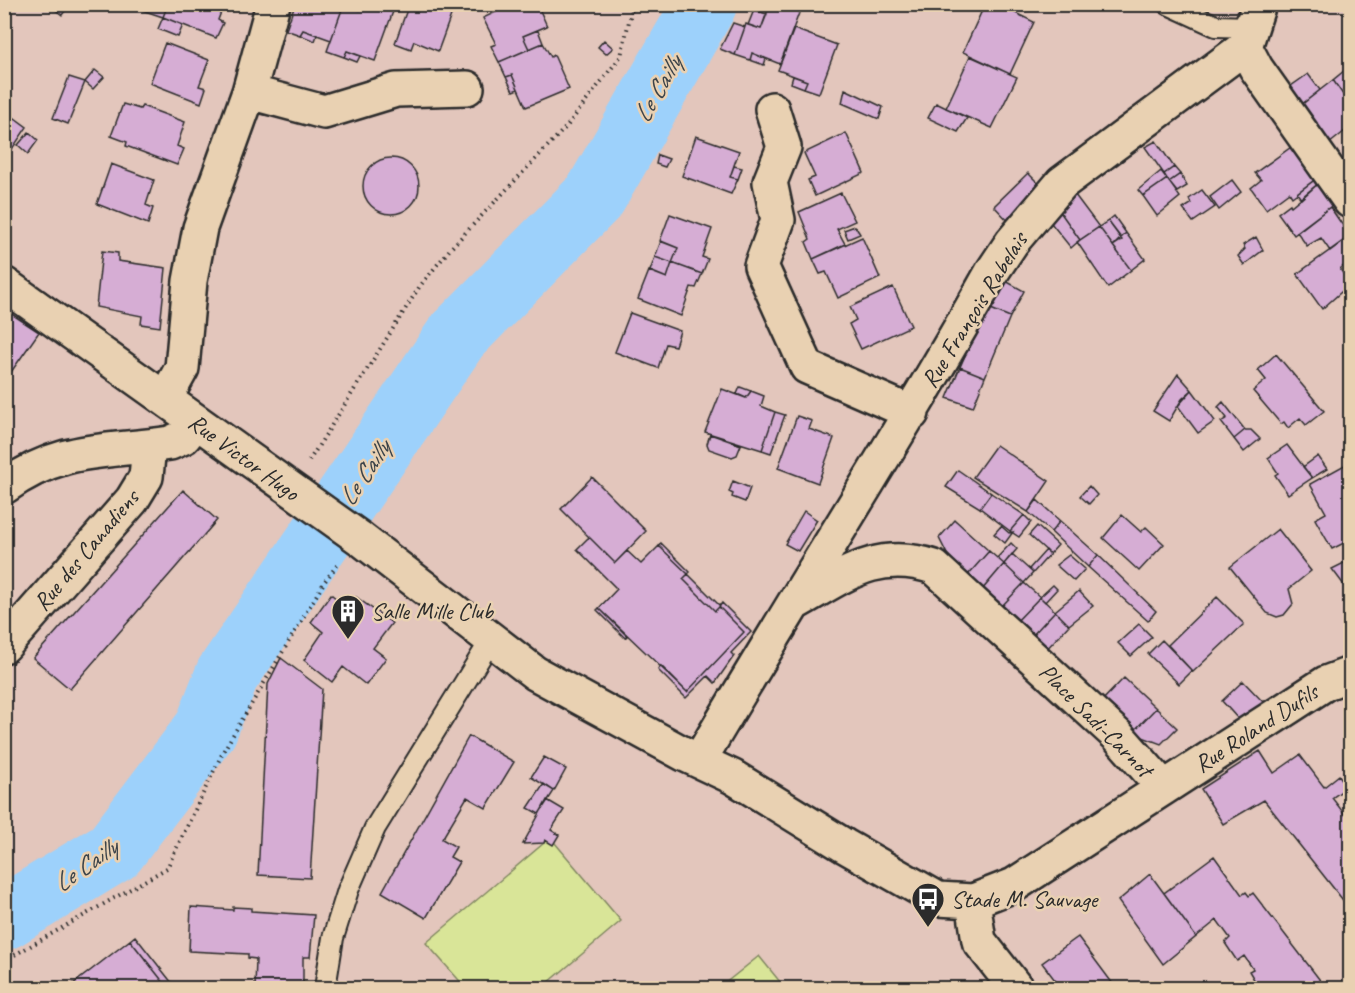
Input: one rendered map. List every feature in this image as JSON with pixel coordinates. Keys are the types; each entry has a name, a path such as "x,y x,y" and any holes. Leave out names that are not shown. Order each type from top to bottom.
{"street":[{"path":"165,399 182,368 190,281 200,228 249,92 273,4"},
{"path":"1252,26 1256,68 1350,201"},
{"name":"Rue François Rabelais","path":"792,604 912,413 992,272 1012,242 1062,183 1252,26"},
{"path":"249,92 324,112 396,90 467,88"},
{"path":"772,109 784,147 770,182 778,220 761,266 807,367 912,413"},
{"name":"Rue Victor Hugo","path":"4,284 297,496 361,539 535,673 699,761"},
{"path":"4,487 23,474 69,454 96,449 170,443 184,437 195,423"},
{"name":"Rue des Canadiens","path":"4,646 132,500 146,477 149,446"},
{"name":"Place Sadi-Carnot","path":"699,761 734,777 845,846 938,899 973,901 1014,885 1164,788 1118,736 934,567 896,559 877,561 792,604"},
{"path":"699,761 792,604"},
{"name":"Rue Roland Dufils","path":"1164,788 1326,683 1350,674"},
{"path":"973,901 979,941 1016,988"}],"lane":[{"path":"1168,4 1216,26 1252,26"},
{"path":"325,988 333,938 348,890 375,828 491,640"}],"path":[{"path":"308,461 420,286 451,248 567,126 621,56 633,4"},
{"path":"4,961 167,868 224,750 330,573"}],"green space":[{"path":"549,836 621,921 542,988 466,988 426,943 544,843"},
{"path":"759,956 785,988 719,988"}],"building":[{"path":"48,4 65,4 68,7 62,15"},
{"path":"137,4 168,4 163,17 136,8"},
{"path":"168,4 224,4 218,20 223,23 216,38 163,17"},
{"path":"295,4 344,4 331,40 303,30 300,35 286,30"},
{"path":"344,4 360,10 362,4 395,6 375,61 347,51 344,57 327,51"},
{"path":"409,4 454,7 438,51 414,41 411,49 395,43"},
{"path":"513,4 537,4 547,26 523,36 529,49 499,62 491,46 496,44 483,18"},
{"path":"770,4 802,5 780,64 752,53 750,60 735,55 746,24 761,29"},
{"path":"985,4 997,4 1034,22 1010,74 963,52"},
{"path":"754,10 767,14 761,29 748,25"},
{"path":"163,17 183,25 178,37 158,29"},
{"path":"733,23 745,27 735,55 720,49"},
{"path":"794,29 837,45 819,93 804,88 807,81 778,70"},
{"path":"303,30 317,35 315,41 300,35"},
{"path":"538,30 543,43 529,49 523,36"},
{"path":"604,40 613,48 606,54 598,47"},
{"path":"165,43 209,60 199,86 206,88 201,103 150,83"},
{"path":"543,43 551,57 554,55 569,89 526,107 512,75 506,77 499,62"},
{"path":"347,51 360,56 357,62 344,57"},
{"path":"752,53 766,59 764,65 750,60"},
{"path":"970,56 1017,77 992,128 946,108"},
{"path":"1350,66 1350,100 1348,102 1333,80"},
{"path":"95,70 104,77 93,89 85,82"},
{"path":"1308,74 1320,90 1301,105 1291,86"},
{"path":"512,75 518,89 513,91 506,77"},
{"path":"793,76 807,81 804,88 791,83"},
{"path":"69,77 85,82 68,124 53,118"},
{"path":"1333,80 1348,102 1350,100 1350,127 1329,144 1301,105"},
{"path":"845,89 883,107 879,119 842,103"},
{"path":"936,103 967,118 958,132 928,118"},
{"path":"123,104 140,109 142,106 185,122 177,146 184,149 177,165 126,146 127,142 111,136"},
{"path":"4,110 27,127 12,149 4,143"},
{"path":"29,132 38,140 28,154 18,145"},
{"path":"846,133 864,173 815,196 808,180 815,177 804,153"},
{"path":"696,136 739,151 730,177 738,179 731,194 682,176"},
{"path":"1156,141 1174,167 1164,174 1145,147"},
{"path":"1294,145 1317,178 1292,197 1289,192 1266,209 1251,188 1261,180 1255,173"},
{"path":"658,155 669,159 665,167 656,164"},
{"path":"391,158 402,160 411,166 417,175 419,186 417,197 411,206 402,212 391,214 380,212 371,206 365,197 363,186 365,175 371,166 380,160"},
{"path":"111,164 154,180 146,205 153,208 148,224 97,204"},
{"path":"734,166 742,168 738,179 730,177"},
{"path":"1174,167 1180,174 1169,182 1164,174"},
{"path":"1161,171 1167,179 1143,196 1138,190"},
{"path":"1028,173 1044,189 1011,224 994,206"},
{"path":"1180,174 1187,186 1177,192 1169,182"},
{"path":"1317,178 1320,182 1301,199 1297,193"},
{"path":"1167,179 1180,197 1157,216 1143,196"},
{"path":"1232,180 1241,192 1219,210 1210,197"},
{"path":"1320,182 1335,203 1294,235 1278,213 1290,204 1291,206"},
{"path":"1202,190 1215,207 1193,222 1183,209 1191,204 1189,199"},
{"path":"1072,191 1099,227 1080,240 1056,206"},
{"path":"841,193 855,221 837,229 845,244 813,259 806,242 810,239 799,212"},
{"path":"1056,206 1080,240 1071,248 1047,218"},
{"path":"1330,207 1350,236 1330,251 1321,238 1307,246 1297,232"},
{"path":"670,214 712,229 702,257 708,259 702,274 672,263 678,248 660,241"},
{"path":"1114,216 1126,233 1121,238 1108,221"},
{"path":"1108,221 1122,240 1113,246 1099,227"},
{"path":"855,226 860,234 848,239 844,230"},
{"path":"1099,227 1131,270 1108,288 1077,242"},
{"path":"1126,233 1145,259 1131,270 1113,246"},
{"path":"1350,236 1350,261 1340,269 1350,284 1322,309 1297,274"},
{"path":"862,237 880,278 838,298 826,272 820,274 813,259"},
{"path":"1256,237 1263,250 1244,265 1238,256 1245,249 1243,245"},
{"path":"661,241 678,248 672,263 655,257"},
{"path":"102,251 118,253 118,261 166,268 160,327 141,324 142,316 96,307"},
{"path":"655,257 672,263 667,278 650,271"},
{"path":"672,263 702,274 696,288 691,287 681,316 638,299 649,271 667,278"},
{"path":"1002,279 1024,291 1010,317 986,307"},
{"path":"893,287 911,326 861,349 849,324 856,320 850,307"},
{"path":"986,307 1010,317 985,377 960,367"},
{"path":"4,309 39,332 4,382"},
{"path":"630,313 680,331 675,346 666,344 658,368 615,352"},
{"path":"1276,354 1324,411 1306,425 1300,418 1288,428 1284,422 1281,424 1253,391 1266,380 1258,370"},
{"path":"960,367 985,377 973,407 947,398"},
{"path":"1178,374 1192,390 1182,399 1169,421 1153,411"},
{"path":"740,387 751,391 746,398 737,394"},
{"path":"722,389 746,398 751,391 764,396 761,406 775,412 762,450 705,432"},
{"path":"1192,390 1215,421 1198,433 1178,406"},
{"path":"1223,402 1245,430 1234,439 1221,422 1227,418 1218,407"},
{"path":"775,412 785,415 771,453 762,450"},
{"path":"797,416 812,421 809,429 834,438 818,483 778,468"},
{"path":"1245,430 1251,430 1260,439 1244,452 1234,439"},
{"path":"710,434 741,445 737,455 732,457 709,449 707,444"},
{"path":"996,445 1049,481 1028,512 973,477"},
{"path":"1287,445 1312,478 1288,494 1275,475 1278,473 1268,458"},
{"path":"1318,456 1327,469 1312,478 1303,467"},
{"path":"1350,462 1350,540 1332,549 1315,519 1326,513 1310,484"},
{"path":"958,470 991,493 980,508 946,487"},
{"path":"592,477 646,531 615,563 561,509"},
{"path":"733,481 750,488 745,502 732,497 733,494 729,492"},
{"path":"1089,486 1097,495 1089,504 1080,496"},
{"path":"183,490 217,520 70,689 33,658"},
{"path":"991,493 1024,515 1010,531 980,508"},
{"path":"1037,500 1060,521 1051,532 1028,512"},
{"path":"804,511 817,520 798,551 785,544"},
{"path":"1024,515 1031,522 1019,537 1010,531"},
{"path":"1122,515 1141,532 1146,527 1164,544 1139,571 1103,538"},
{"path":"955,520 989,551 967,576 947,554 939,538"},
{"path":"1060,521 1098,555 1088,567 1051,532"},
{"path":"1001,526 1009,533 1013,532 1005,543 994,534"},
{"path":"1037,526 1058,545 1050,554 1029,535"},
{"path":"1278,529 1311,571 1289,589 1293,604 1284,615 1277,617 1267,613 1230,567"},
{"path":"589,537 615,563 627,551 641,564 659,546 688,574 683,579 715,611 719,607 744,632 687,692 599,608 617,589 577,549"},
{"path":"661,543 690,572 688,574 659,546"},
{"path":"1011,543 1017,549 1004,564 997,558"},
{"path":"1046,550 1050,554 1033,573 1029,569"},
{"path":"989,551 1004,564 981,591 967,576"},
{"path":"1012,554 1033,573 1024,583 1004,564"},
{"path":"1069,555 1085,569 1074,581 1056,565"},
{"path":"1098,555 1156,611 1148,621 1088,567"},
{"path":"1350,560 1350,593 1332,569"},
{"path":"1004,564 1024,583 999,609 981,591"},
{"path":"688,574 720,606 715,611 683,579"},
{"path":"1024,583 1040,597 1014,624 999,609"},
{"path":"1053,585 1057,589 1045,602 1040,597"},
{"path":"1079,591 1093,606 1069,625 1055,611"},
{"name":"Salle Mille Club","path":"331,594 347,608 356,597 392,623 373,648 386,658 366,685 343,667 332,682 304,660 323,632 311,622"},
{"path":"1040,597 1055,611 1030,638 1014,624"},
{"path":"1217,597 1244,624 1193,672 1168,645"},
{"path":"722,603 751,632 731,653 734,656 715,683 708,676 686,698 658,670 661,666 687,692 744,632 719,607"},
{"path":"599,608 627,636 625,638 597,610"},
{"path":"1055,611 1069,625 1044,652 1030,638"},
{"path":"1139,624 1152,637 1131,656 1118,643"},
{"path":"1162,640 1192,671 1179,684 1148,654"},
{"path":"281,658 322,689 310,878 258,875 268,684"},
{"path":"1124,678 1156,708 1132,733 1099,704"},
{"path":"1243,681 1265,704 1239,720 1222,701"},
{"path":"1156,708 1177,728 1161,744 1132,733"},
{"path":"469,736 514,762 486,808 467,797 442,839 456,847 450,857 459,862 426,918 382,892"},
{"path":"1260,751 1274,773 1300,755 1324,787 1339,775 1347,787 1332,798 1350,821 1350,909 1264,800 1223,824 1201,789"},
{"path":"544,757 566,769 554,791 531,777"},
{"path":"544,784 554,791 539,814 528,808"},
{"path":"547,800 564,810 551,830 559,835 553,845 545,840 544,843 523,844"},
{"path":"1214,856 1242,895 1246,892 1249,896 1253,893 1326,988 1259,988 1249,971 1253,969 1244,956 1237,961 1225,943 1230,938 1217,920 1196,937 1164,893"},
{"path":"1150,874 1196,937 1163,964 1118,901"},
{"path":"191,907 233,910 233,907 251,908 251,911 314,915 310,957 303,957 303,988 255,988 256,959 248,958 248,954 189,951"},
{"path":"135,936 176,988 168,988 130,940"},
{"path":"1078,937 1116,988 1061,988 1042,963"},
{"path":"130,940 168,988 68,988"}],"waterway":[{"name":"Le Cailly","path":"4,918 114,851 206,729 227,675 457,336 595,196 705,4"}],"place":[{"name":"Salle Mille Club","path":"348,640"},
{"name":"Stade M. Sauvage","path":"928,928"}]}
